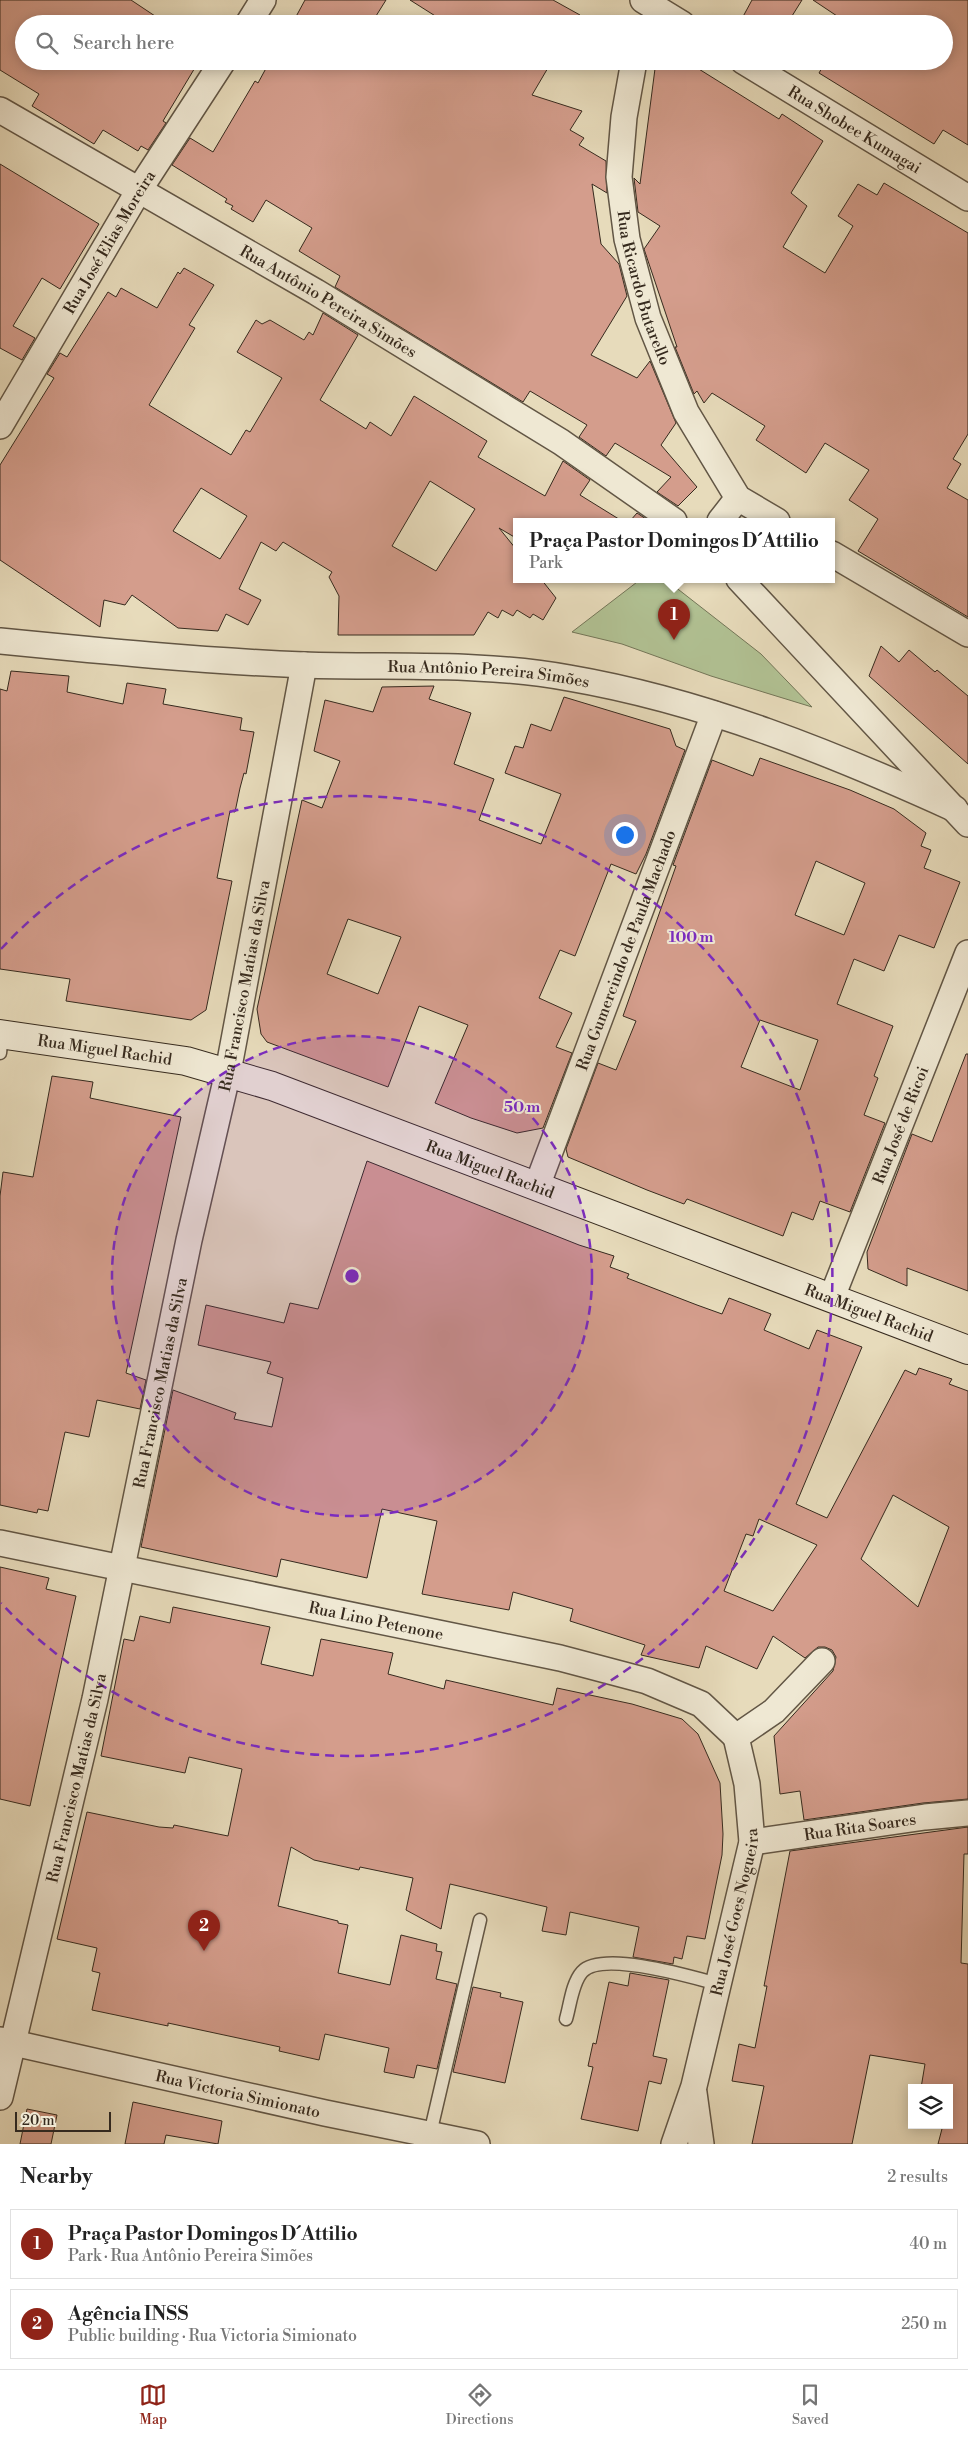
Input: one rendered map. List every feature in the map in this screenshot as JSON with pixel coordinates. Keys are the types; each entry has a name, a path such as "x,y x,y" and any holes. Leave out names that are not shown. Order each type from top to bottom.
{"main road":[{"name":"Rua Miguel Rachid","path":"1,1040 186,1061 272,1086 968,1350"}],"street":[{"path":"254,15 263,0"},
{"path":"653,8 666,15"},
{"name":"Rua José Elias Moreira","path":"0,426 139,190 217,70"},
{"name":"Rua Ricardo Butarello","path":"632,70 624,117 619,177 628,239 648,318 686,412 738,498"},
{"name":"Rua Shobee Kumagai","path":"758,70 968,198"},
{"name":"Rua Antônio Pereira Simões","path":"0,110 316,292 553,437 670,518"},
{"path":"722,518 738,498 772,518"},
{"path":"835,556 968,634"},
{"name":"Rua Antônio Pereira Simões","path":"743,583 962,816"},
{"name":"Rua Antônio Pereira Simões","path":"0,641 132,654 304,665 500,668 569,678 643,693 714,714 882,776 962,816"},
{"name":"Rua Francisco Matias da Silva","path":"0,2097 7,2042 95,1699 189,1240 228,1072 304,665"},
{"name":"Rua Gumercindo de Paula Machado","path":"537,1186 714,714"},
{"name":"Rua José de Ricoi","path":"832,1297 968,954"},
{"name":"Rua Lino Petenone","path":"0,1543 560,1658 647,1681 701,1704 736,1737"},
{"path":"736,1737 774,1711 822,1661"},
{"name":"Rua José Goes Nogueira","path":"674,2144 694,2086 752,1842 747,1784 736,1737"},
{"name":"Rua Rita Soares","path":"752,1842 925,1817 968,1814"},
{"name":"Rua Victoria Simionato","path":"7,2042 325,2113 477,2144"},
{"name":"Rua José Goes Nogueira","path":"694,2086 701,2144"}],"lane":[{"path":"430,2134 480,1920"},
{"path":"566,2020 583,1971 595,1965 643,1966 677,1972 718,1984"}],"green space":[{"path":"636,583 670,583 761,654 812,707 711,676 622,644 572,632"}],"building":[{"path":"0,0 131,0 154,15 15,15 15,70 194,70 163,121 166,123 148,150 141,146 138,151 103,130 94,144 32,106 39,94 0,70"},
{"path":"305,0 386,0 377,15 297,15"},
{"path":"410,0 553,0 580,15 434,15"},
{"path":"752,0 802,0 793,15 744,15"},
{"path":"813,0 968,0 968,145 943,130 934,144 819,73 821,70 953,70 953,15 836,15"},
{"path":"265,70 547,70 532,95 582,111 570,130 584,138 579,145 606,161 607,193 592,184 601,244 619,264 627,296 591,355 637,378 650,361 676,423 661,445 697,487 678,506 657,492 671,477 615,443 606,456 579,437 587,425 530,391 523,402 335,287 340,276 299,251 312,228 266,200 253,222 231,209 233,206 225,202 227,199 172,165 190,138 213,152 255,81 258,83"},
{"path":"655,70 700,70 779,119 782,114 823,141 791,193 807,206 783,247 825,273 853,226 838,216 858,184 877,195 884,183 968,233 968,434 953,459 961,464 947,488 968,500 968,617 858,551 878,519 849,500 869,470 825,443 806,473 756,440 765,426 712,393 704,403 697,391 694,394 675,347 677,347 644,249 660,226 638,212 634,178 640,184"},
{"path":"0,164 99,224 60,289 42,278 13,326 35,338 22,360 0,348"},
{"path":"184,268 214,285 189,325 195,328 149,405 231,455 246,430 250,432 282,378 237,352 256,320 262,324 270,320 304,340 309,332 313,335 323,313 358,335 320,400 366,429 370,422 391,436 414,396 487,441 478,457 545,496 563,461 590,480 580,495 617,518 513,518 513,536 499,528 513,545 513,583 544,583 556,598 543,620 533,614 530,618 517,610 513,616 502,610 498,618 488,612 474,635 338,635 339,596 329,577 332,572 283,542 276,551 261,542 239,589 261,600 248,625 226,614 218,631 178,628 132,595 125,605 104,600 100,627 0,560 0,465 54,378 47,374 60,353 67,357 108,292 116,297 121,288 157,308 178,272 180,274","holes":["430,481 475,509 436,571 392,546","201,488 247,516 220,559 173,531"]},
{"path":"637,513 644,518 633,518"},
{"path":"881,646 899,662 909,650 968,696 968,764 869,676"},
{"path":"11,671 69,676 67,692 123,704 127,683 166,689 163,704 242,718 240,730 254,732 246,774 244,773 235,812 230,811 217,878 232,881 206,1010 191,1020 66,1001 70,979 0,969 0,689 7,691"},
{"path":"434,686 429,699 471,713 454,764 494,779 479,820 541,844 561,794 505,773 515,746 523,748 531,724 551,731 564,697 670,729 676,746 685,750 646,854 636,874 611,864 575,956 560,950 539,998 572,1013 556,1047 572,1053 543,1128 517,1133 471,1118 435,1103 468,1025 419,1006 388,1087 267,1042 261,1034 257,1009 302,800 322,808 340,761 314,751 325,700 373,712 382,687","holes":["348,919 401,937 378,994 327,974"]},
{"path":"760,758 850,790 894,809 926,833 921,846 931,850 924,868 960,882 934,948 899,935 884,971 854,959 837,1004 893,1026 874,1076 878,1078 864,1115 885,1123 850,1212 820,1201 813,1220 792,1212 783,1236 687,1199 684,1204 647,1190 568,1157 566,1149 598,1063 616,1070 636,1021 623,1016 676,866 673,865 712,760 753,776","holes":["816,861 865,883 844,935 795,915","760,1020 818,1040 800,1090 741,1067"]},
{"path":"966,1054 968,1054 968,1291 907,1268 907,1286 868,1269 867,1252 912,1134 932,1142"},
{"path":"52,1076 93,1082 90,1098 181,1117 126,1373 146,1380 140,1409 97,1400 89,1437 65,1432 48,1511 38,1509 37,1513 0,1505 0,1196 3,1172 33,1177"},
{"path":"367,1161 579,1245 614,1256 610,1267 629,1274 627,1278 697,1305 722,1314 729,1298 771,1314 764,1330 809,1349 817,1330 862,1347 796,1504 827,1518 905,1370 916,1375 919,1368 952,1379 949,1384 968,1391 968,1799 923,1803 804,1820 800,1791 780,1794 774,1736 833,1671 836,1657 832,1650 818,1647 805,1658 773,1636 757,1669 706,1646 699,1668 641,1655 645,1645 570,1621 573,1609 513,1592 509,1610 422,1594 437,1521 382,1509 367,1578 281,1559 277,1577 141,1547 173,1390 236,1413 234,1419 272,1427 283,1378 267,1373 271,1362 198,1345 206,1305 284,1323 290,1303 318,1309","holes":["893,1495 949,1527 918,1607 861,1559","759,1519 817,1545 773,1611 724,1591 746,1534 753,1536"]},
{"path":"0,1567 49,1578 46,1589 76,1596 30,1806 0,1799"},
{"path":"173,1607 270,1627 261,1664 313,1676 321,1639 393,1653 388,1674 444,1689 446,1680 553,1705 557,1688 632,1704 682,1719 698,1734 720,1783 723,1834 722,1855 705,1939 687,1936 682,1959 674,1957 673,1964 633,1957 639,1927 570,1912 566,1935 542,1931 547,1907 450,1884 441,1929 406,1910 413,1878 360,1867 359,1870 314,1860 291,1847 278,1906 348,1925 338,1973 390,1985 401,1935 437,1944 436,1951 442,1952 436,1979 457,1984 437,2069 417,2065 414,2078 384,2072 389,2048 325,2034 319,2060 279,2051 280,2047 168,2023 168,2026 92,2010 100,1973 92,1971 97,1948 57,1939 87,1812 159,1827 173,1828 174,1825 228,1836 242,1769 189,1757 185,1773 101,1756 124,1639 134,1641 140,1616 170,1623"},
{"path":"968,1827 968,1854 964,1854 961,1963 968,1964 968,2144 938,2144 942,2129 953,2129 953,2084 922,2084 925,2064 870,2055 852,2144 752,2144 764,2086 732,2081 739,2044 755,2048 767,1986 764,1986 790,1851"},
{"path":"630,1973 669,1980 653,2056 667,2059 661,2084 649,2081 638,2131 581,2119 593,2067 588,2066 593,2043 596,2044 609,1982 628,1986"},
{"path":"473,1987 501,1993 500,1997 523,2002 505,2083 453,2072"},
{"path":"133,2102 222,2121 218,2144 166,2135 164,2144 125,2144"},
{"path":"27,2109 57,2115 51,2144 20,2144"}],"place":[{"name":"Praça Pastor Domingos D´Attilio","path":"674,640"},
{"name":"Agência INSS","path":"204,1951"}]}
